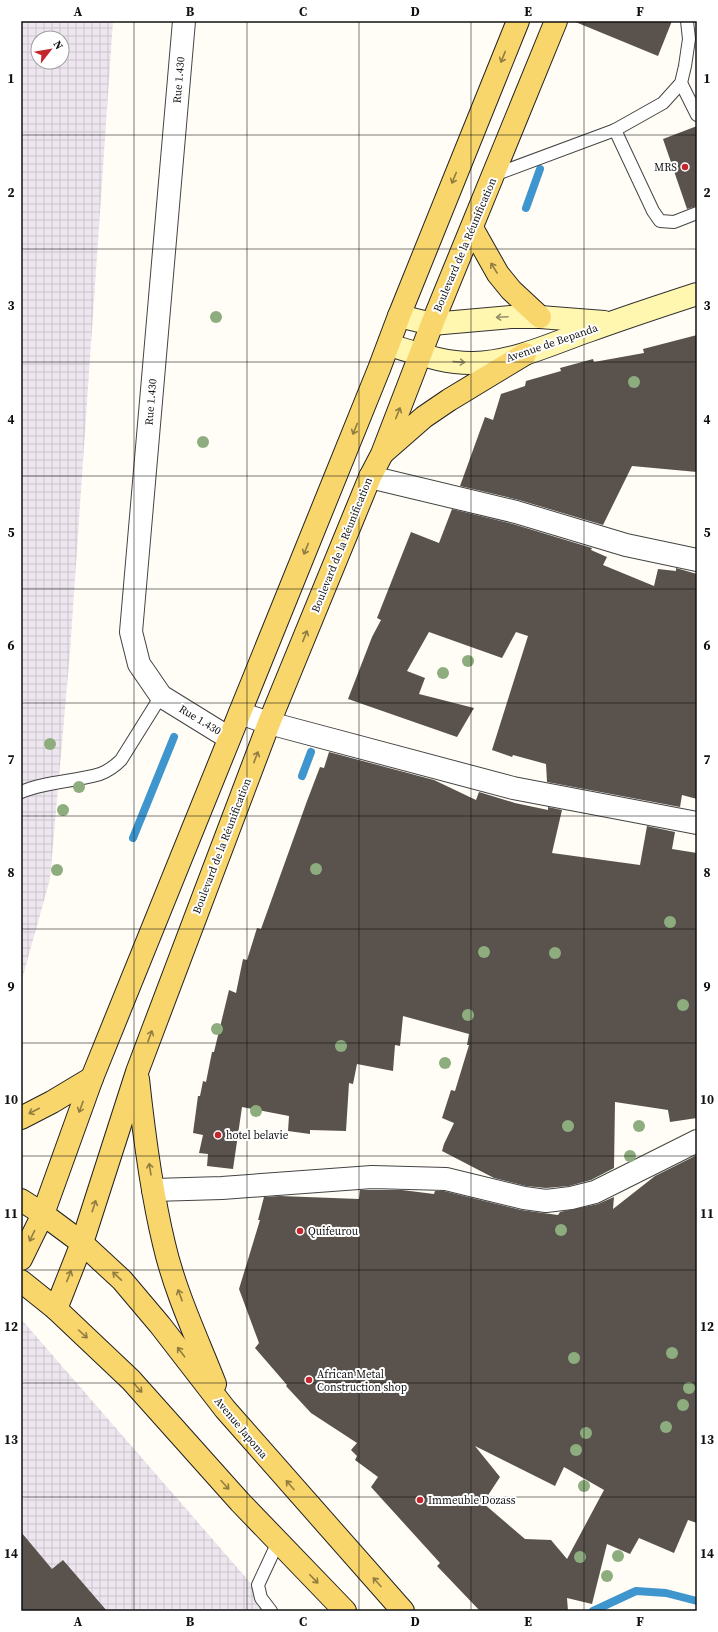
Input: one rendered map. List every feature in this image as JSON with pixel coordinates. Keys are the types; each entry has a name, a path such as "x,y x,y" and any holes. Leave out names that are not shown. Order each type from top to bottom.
{"main road":[{"path":"21,1259 43,1214 92,1078 518,21"},
{"name":"Boulevard de la Réunification","path":"56,1309 82,1243 137,1072 269,723 370,477 382,454 432,324 556,21"},
{"path":"472,228 498,274 511,290 540,317"},
{"name":"Avenue de Bepanda","path":"388,345 450,361 474,363 498,360 526,354 611,322 697,294"},
{"name":"Avenue de Bepanda","path":"399,316 432,324 490,318 540,317 611,322"},
{"path":"382,454 424,417 449,400 526,354"},
{"path":"137,1072 144,1134 164,1245 179,1294 225,1409"},
{"path":"21,1118 52,1102 92,1078"},
{"name":"Avenue Japoma","path":"21,1200 43,1214 82,1243 122,1280 160,1325 225,1409 403,1611"},
{"path":"21,1281 56,1309 131,1380 240,1502 345,1611"}],"street":[{"name":"Rue 1.430","path":"184,21 131,632 139,664 161,696 229,738"},
{"path":"370,477 516,512 626,545 697,560"},
{"path":"240,713 269,723 513,788 697,822"},
{"path":"153,1190 222,1188 372,1177 446,1179 524,1198 546,1201 571,1198 595,1192 696,1143"}],"lane":[{"path":"494,175 615,130 663,103 681,83 689,39 687,21"},
{"path":"681,83 697,115"},
{"path":"615,130 653,211 660,221 674,222 697,213"},
{"path":"21,792 37,785 101,774 112,768 121,760 161,696"},
{"path":"271,1611 261,1598 258,1585 278,1542"}],"shaded area":[{"path":"21,21 113,21 70,652 50,879 21,983"},
{"path":"21,1319 275,1611 21,1611"}],"building":[{"path":"573,21 672,21 658,56"},
{"name":"MRS","path":"697,126 697,206 687,209 663,139"},
{"path":"697,335 697,472 632,466 603,525 519,500 460,486 485,417 493,420 501,394 525,386 526,381 561,371 560,368 593,359 594,362 644,353 643,349"},
{"path":"452,509 513,524 592,548 591,550 607,557 603,565 654,586 658,569 676,571 676,568 697,574 697,799 682,795 680,807 547,782 546,764 513,755 512,757 492,750 528,636 516,632 502,658 429,632 407,671 425,678 419,694 474,708 457,737 348,699 372,637 381,620 377,618 411,532 439,543"},
{"path":"329,752 434,780 476,800 479,792 515,803 548,810 548,807 562,810 552,853 640,865 647,826 675,832 672,849 697,853 697,1118 670,1122 668,1110 615,1102 614,1168 591,1180 569,1186 546,1188 526,1186 494,1178 442,1151 454,1123 442,1118 451,1090 455,1091 469,1045 467,1045 469,1034 403,1016 400,1046 395,1045 393,1071 357,1064 353,1084 349,1083 346,1131 310,1130 310,1134 288,1131 289,1116 242,1107 233,1169 207,1166 208,1154 199,1153 203,1135 193,1133 198,1096 200,1096 203,1081 206,1082 212,1052 214,1052 229,990 236,993 243,959 247,960 257,928 261,929 320,767 324,768"},
{"path":"697,1155 697,1523 688,1520 674,1553 639,1538 630,1554 607,1544 592,1604 567,1598 568,1611 480,1611 437,1566 440,1563 371,1487 378,1477 355,1460 357,1456 351,1450 357,1443 311,1413 286,1386 287,1385 255,1348 259,1343 239,1289 260,1220 258,1220 264,1197 280,1196 359,1199 360,1190 402,1190 434,1194 435,1191 444,1191 521,1210 558,1215 560,1212 598,1204 614,1197 613,1209 655,1176","holes":["475,1446 555,1486 564,1467 604,1490 567,1559 551,1540 525,1539 483,1503 500,1477"]},
{"path":"21,1532 52,1569 63,1560 107,1611 21,1611"}],"waterway":[{"path":"526,208 540,169"},
{"path":"133,838 174,737"},
{"path":"302,776 311,752"},
{"path":"593,1611 636,1591 666,1593 697,1601"}],"place":[{"name":"MRS","path":"685,167"},
{"name":"hotel belavie","path":"218,1135"},
{"name":"Quifeurou","path":"300,1231"},
{"name":"African Metal Construction shop","path":"309,1380"},
{"name":"Immeuble Dozass","path":"420,1500"}]}
